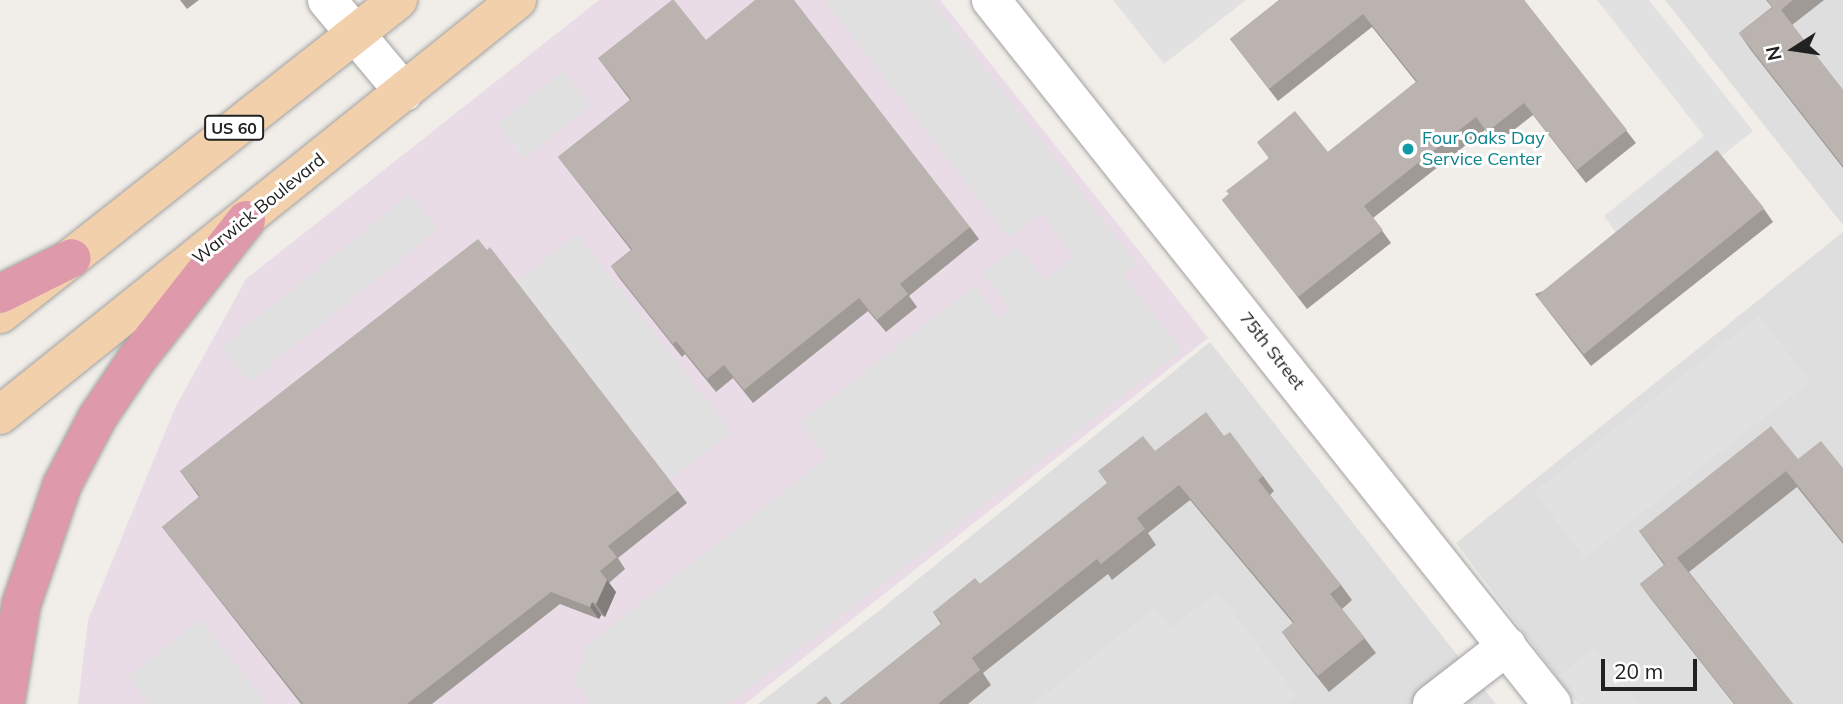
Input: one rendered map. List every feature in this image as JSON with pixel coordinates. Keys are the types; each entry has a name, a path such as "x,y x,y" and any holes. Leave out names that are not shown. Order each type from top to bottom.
{"highway":[{"path":"5,704 21,605 62,485 97,418 136,360 246,220"},
{"path":"0,294 72,258"}],"main road":[{"name":"US 60","path":"0,314 398,0"},
{"name":"Warwick Boulevard","path":"0,415 517,0"}],"street":[{"path":"327,0 404,92"},
{"name":"75th Street","path":"990,0 1552,704"},
{"path":"1433,704 1507,646"}],"shaded area":[{"path":"599,0 940,0 1208,338 745,704 78,704 88,620 175,408 246,279"},
{"path":"824,0 932,0 1137,264 1123,275 1182,350 728,704 591,704 574,682 587,645 827,458 800,422 975,286 1000,318 1011,310 983,273 1018,246 1045,280 1074,257 1041,214 1009,238"},
{"path":"1113,0 1246,0 1164,64"},
{"path":"1597,0 1649,0 1753,131 1619,237 1604,216 1704,136"},
{"path":"1665,0 1843,0 1843,225"},
{"path":"563,71 591,105 525,159 497,124"},
{"path":"410,194 438,229 249,382 221,347"},
{"path":"1843,232 1843,704 1578,704 1456,543"},
{"path":"577,234 732,432 671,479 516,281"},
{"path":"1759,316 1810,381 1585,557 1534,492"},
{"path":"1210,342 1496,704 758,704 880,610"},
{"path":"1217,592 1296,695 1284,704 1033,704 1155,608 1171,628"},
{"path":"200,620 267,704 149,704 128,677"},
{"path":"1595,647 1639,704 1578,704 1557,677"}],"building":[{"path":"672,0 706,40 755,0 794,0 970,227 900,284 908,294 877,320 859,298 744,390 724,365 707,379 676,341 673,344 611,266 632,249 558,157 631,99 598,58"},
{"name":"Four Oaks Day Service Center","path":"1279,0 1524,0 1627,130 1577,170 1524,103 1487,132 1476,117 1364,206 1383,230 1298,297 1222,200 1229,194 1226,191 1269,158 1257,142 1295,111 1328,152 1417,81 1363,14 1269,89 1230,39"},
{"path":"1767,0 1793,0 1781,10 1843,90 1843,166 1739,33 1773,7"},
{"path":"1717,150 1764,208 1584,354 1537,296"},
{"path":"478,239 487,250 490,247 678,491 608,546 617,557 600,571 607,580 596,604 592,602 590,607 551,592 407,704 303,704 162,527 200,496 180,471"},
{"path":"1206,412 1224,436 1230,432 1263,476 1258,480 1341,585 1330,594 1365,638 1318,676 1282,632 1294,622 1179,485 1137,518 1145,529 1101,564 1097,559 972,658 980,670 939,704 840,704 942,623 933,612 975,578 980,584 1107,483 1098,471 1143,436 1155,451"},
{"path":"1771,426 1798,459 1821,441 1843,468 1843,542 1786,471 1677,558 1793,704 1735,704 1640,584 1665,564 1639,531"},
{"path":"826,696 832,704 816,704"}],"place":[{"name":"Four Oaks Day Service Center","path":"1408,149"}]}
